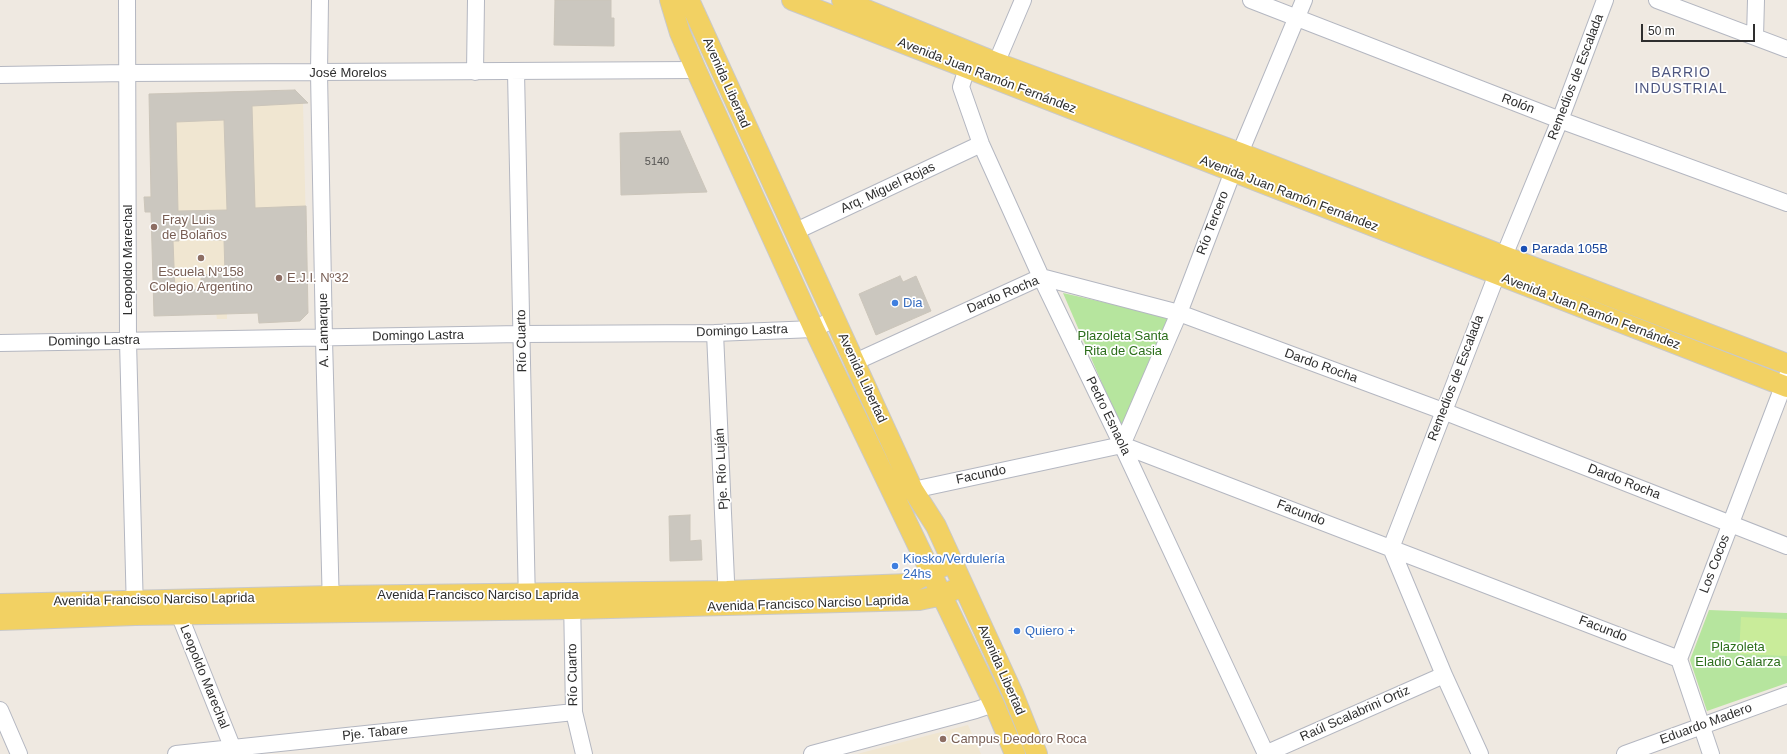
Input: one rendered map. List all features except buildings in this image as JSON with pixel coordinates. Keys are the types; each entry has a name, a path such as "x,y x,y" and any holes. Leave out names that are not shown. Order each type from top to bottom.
{"main road":[{"name":"Avenida Libertad","path":"670,0 680,33 696,70 814,329 930,573 943,595 994,704 1015,754"},
{"name":"Avenida Juan Ramón Fernández","path":"793,0 969,60"},
{"name":"Avenida Juan Ramón Fernández","path":"842,0 993,70 1236,162 1504,256 1787,364"},
{"name":"Avenida Libertad","path":"693,5 794,232 913,490 936,526 951,562 1013,694 1037,754"},
{"name":"Avenida Juan Ramón Fernández","path":"1236,162 1497,276 1786,383"},
{"name":"Avenida Francisco Narciso Laprida","path":"727,599 909,584 951,562"},
{"name":"Avenida Francisco Narciso Laprida","path":"0,604 135,608 727,599 919,600 943,595 962,586"},
{"name":"Avenida Francisco Narciso Laprida","path":"0,620 135,608"}],"street":[{"name":"Leopoldo Marechal","path":"127,0 128,340 135,608"},
{"name":"A. Lamarque","path":"320,0 319,73 331,604"},
{"path":"476,0 476,72"},
{"path":"993,70 1023,0"},
{"name":"Rolón","path":"1251,0 1560,120 1787,203"},
{"name":"Río Tercero","path":"1122,445 1179,313 1236,162 1304,0"},
{"name":"Remedios de Escalada","path":"1390,548 1504,256 1560,120 1605,0"},
{"path":"1657,0 1787,49"},
{"path":"1755,37 1756,0"},
{"name":"Pedro Esnaola","path":"969,60 960,87 981,144 1041,276 1122,445 1265,754"},
{"name":"José Morelos","path":"0,76 127,73 696,70"},
{"name":"Río Cuarto","path":"516,72 527,602"},
{"name":"Arq. Miguel Rojas","path":"794,232 981,144"},
{"name":"Dardo Rocha","path":"855,362 1041,276 1179,313 1443,412 1787,546"},
{"name":"Domingo Lastra","path":"0,343 128,340 324,339 521,334 715,333 814,329 834,319"},
{"name":"Pje. Río Luján","path":"715,333 727,599"},
{"name":"Los Cocos","path":"1679,659 1786,383"},
{"name":"Facundo","path":"913,490 1122,445 1679,659"},
{"path":"1390,548 1444,675 1480,754"},
{"name":"Río Cuarto","path":"572,602 574,712 584,754"},
{"name":"Leopoldo Marechal","path":"178,607 234,751"},
{"path":"1679,659 1700,726 1711,754"},
{"name":"Raúl Scalabrini Ortiz","path":"1265,754 1444,675"},
{"name":"Eduardo Madero","path":"1625,754 1787,696"},
{"path":"812,754 994,704"},
{"path":"0,710 18,754"},
{"name":"Pje. Tabare","path":"176,754 234,751 574,712"}],"shaded area":[{"path":"295,90 302,98 303,103 308,313 300,321 259,323 258,313 227,313 227,319 217,319 216,313 154,316 151,212 145,212 144,197 151,196 149,94"},
{"name":"Campus Deodoro Roca","path":"968,725 981,754 857,754"}],"green space":[{"name":"Plazoleta Santa Rita de Casia","path":"1063,293 1173,318 1123,432"},
{"name":"Plazoleta Eladio Galarza","path":"1709,610 1787,613 1787,683 1707,711 1690,660"},
{"path":"1741,617 1787,619 1787,656 1739,654"}],"place":[{"name":"Fray Luis de Bolaños","path":"154,227"},
{"name":"Parada 105B","path":"1524,249"},
{"name":"Escuela Nº158 Colegio Argentino","path":"201,258"},
{"name":"E.J.I. Nº32","path":"279,278"},
{"name":"Dia","path":"895,303"},
{"name":"Kiosko/Verdulería 24hs","path":"895,566"},
{"name":"Quiero +","path":"1017,631"},
{"name":"Campus Deodoro Roca","path":"943,739"}],"district":[{"name":"BARRIO INDUSTRIAL","path":"1681,82"}]}
